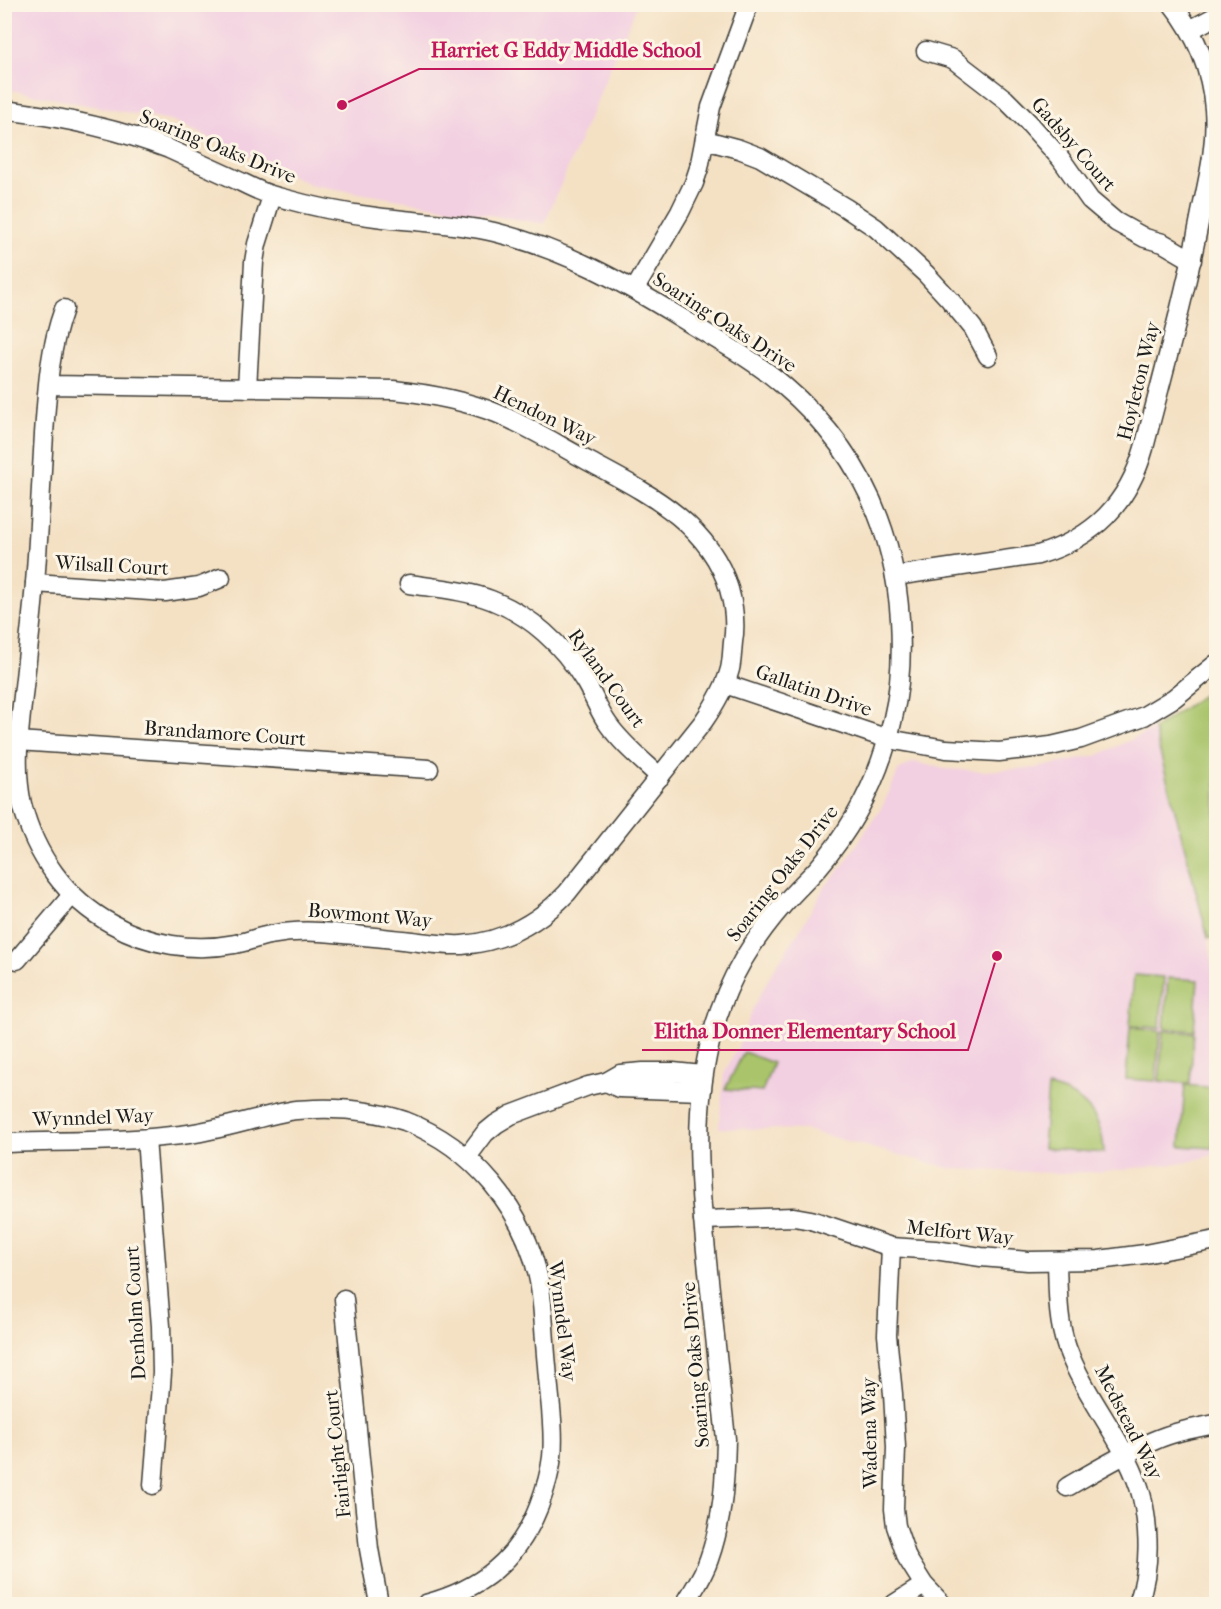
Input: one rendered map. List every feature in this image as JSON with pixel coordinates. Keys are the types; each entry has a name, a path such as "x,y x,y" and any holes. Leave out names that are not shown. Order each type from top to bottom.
{"street":[{"path":"635,289 688,198 699,168 711,107 749,4"},
{"name":"Hoyleton Way","path":"895,576 1038,555 1071,543 1113,510 1123,496 1139,464 1192,260 1212,160 1215,126 1208,76 1197,44 1172,4"},
{"path":"1190,30 1216,16"},
{"name":"Gadsby Court","path":"926,51 953,59 1005,99 1061,159 1090,200 1116,222 1145,238 1163,243 1192,260"},
{"name":"Soaring Oaks Drive","path":"4,110 88,123 122,132 272,196 346,213 443,223 495,233 564,254 596,268 635,289 753,362 782,383 807,407 842,447 876,509 888,542 899,607 900,678 888,739 866,796 841,838 820,866 761,932 742,961 726,993 713,1030 702,1083 698,1128 703,1220 726,1439 726,1474 721,1509 708,1561 685,1605"},
{"path":"705,140 760,157 876,228 926,274 950,300 973,328 988,356"},
{"path":"247,388 254,262 257,244 272,196"},
{"name":"Bowmont Way","path":"64,309 53,345 48,385 35,583 18,741 19,788 31,834 55,875 72,895 112,924 141,937 187,947 235,944 303,931 462,945 512,933 528,926 567,893 708,715 725,684"},
{"name":"Hendon Way","path":"48,385 394,390 429,394 463,402 512,420 646,493 675,513 700,536 719,565 731,597 735,632 730,669 725,684"},
{"name":"Wilsall Court","path":"35,583 165,592 199,587 221,578"},
{"name":"Ryland Court","path":"409,584 473,594 504,606 532,622 556,643 577,668 600,712 615,733 660,777"},
{"name":"Gallatin Drive","path":"725,684 888,739 963,751 999,752 1051,746 1082,739 1144,716 1174,698 1216,664"},
{"name":"Brandamore Court","path":"18,741 429,769"},
{"path":"17,960 72,895"},
{"path":"466,1157 485,1133 511,1115 588,1086 606,1082 619,1088 702,1083"},
{"name":"Wynndel Way","path":"4,1143 146,1139 221,1128 293,1110 352,1110 388,1116 438,1137 466,1157 493,1184 514,1214 535,1264 541,1300 553,1438 552,1456 545,1489 531,1526 511,1554 472,1586 426,1605"},
{"name":"Denholm Court","path":"146,1139 161,1326 162,1373 153,1485"},
{"name":"Melfort Way","path":"703,1220 794,1217 811,1220 891,1247 935,1250 981,1257 1057,1261 1099,1260 1145,1254 1216,1240"},
{"name":"Wadena Way","path":"891,1247 887,1335 896,1447 894,1509 896,1526 904,1550 915,1571 942,1605"},
{"name":"Medstead Way","path":"1057,1261 1059,1312 1066,1345 1079,1375 1124,1455 1138,1485 1146,1515 1147,1563 1138,1605"},
{"name":"Fairlight Court","path":"344,1299 369,1549 379,1605"},
{"path":"1067,1487 1155,1440 1189,1429 1216,1424"},
{"path":"894,1605 924,1585"}],"shaded area":[{"path":"4,5 637,5 544,224 312,185 175,122 5,89"},
{"path":"1154,729 1208,938 1216,986 1216,1154 1184,1163 1096,1172 1053,1173 952,1169 806,1130 719,1128 724,1074 742,1039 752,1010 771,974 823,889 842,867 883,805 899,770 914,762 945,769 982,771 1036,768 1096,756"}],"green space":[{"path":"1216,684 1216,939 1208,938 1154,729"},
{"path":"1134,975 1164,977 1160,1028 1130,1026"},
{"path":"1168,978 1198,980 1194,1031 1164,1028"},
{"path":"1130,1028 1160,1031 1156,1081 1126,1079"},
{"path":"1163,1031 1194,1033 1190,1084 1159,1081"},
{"path":"744,1052 773,1063 762,1092 725,1089"},
{"path":"1185,1085 1216,1088 1213,1148 1180,1146"},
{"path":"1048,1087 1072,1095 1089,1109 1100,1128 1104,1153 1043,1148"}],"place":[{"name":"Harriet G Eddy Middle School","path":"342,105"},
{"name":"Elitha Donner Elementary School","path":"997,956"}]}
